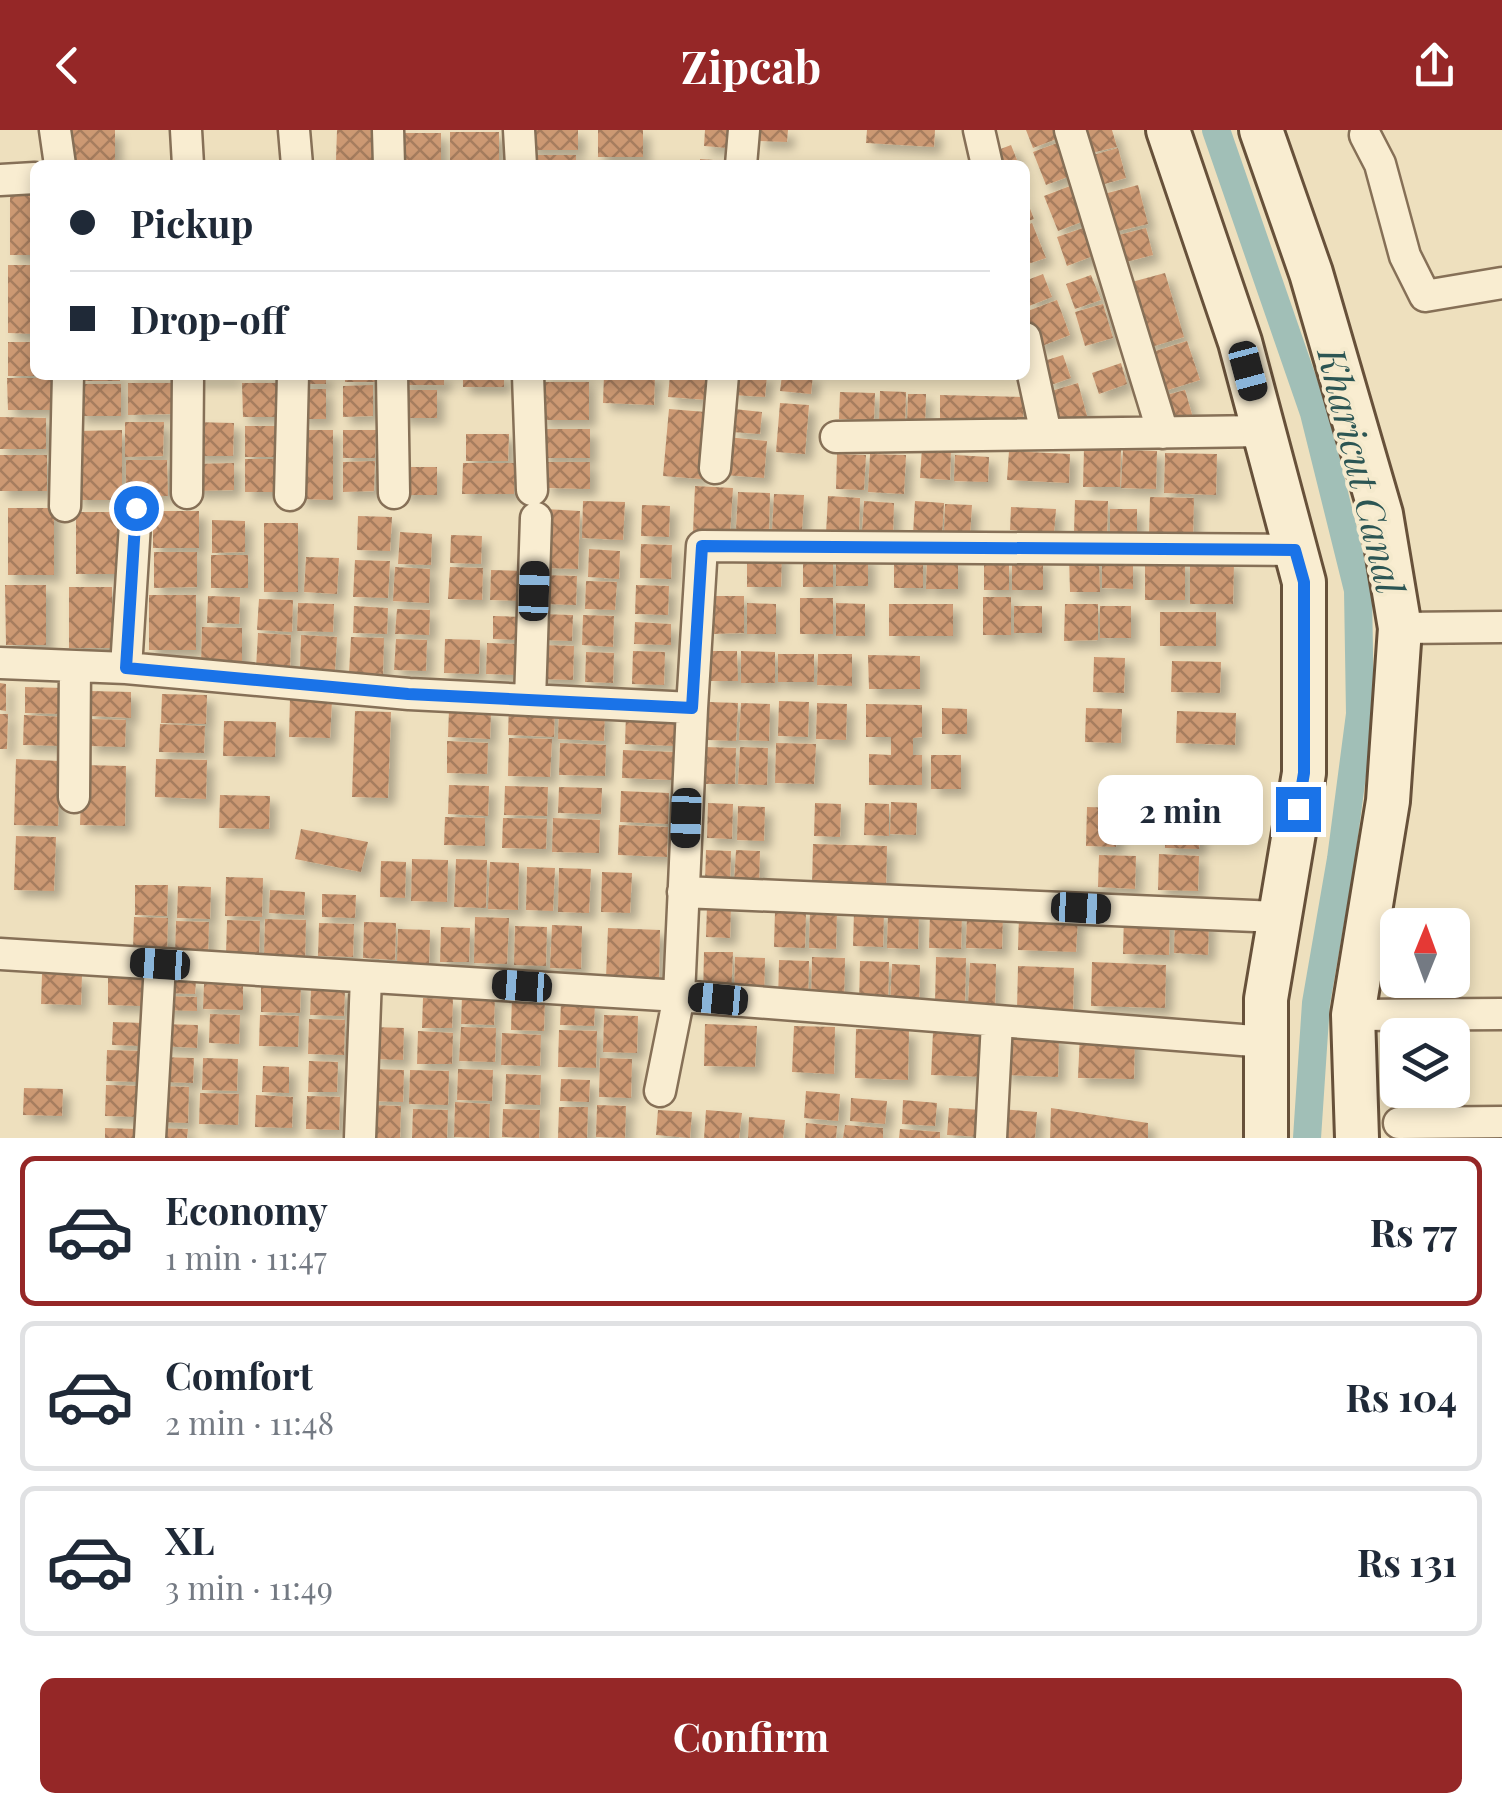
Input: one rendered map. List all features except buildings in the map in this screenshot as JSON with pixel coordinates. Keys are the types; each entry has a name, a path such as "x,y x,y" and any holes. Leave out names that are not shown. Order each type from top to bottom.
{"street":[{"path":"55,130 59,160"},
{"path":"186,130 188,160"},
{"path":"294,130 297,160"},
{"path":"388,130 389,160"},
{"path":"519,130 521,160"},
{"path":"741,160 744,130"},
{"path":"979,130 986,160"},
{"path":"1070,130 1162,433"},
{"path":"1168,130 1240,342 1304,582 1304,773 1266,1000 1266,1138"},
{"path":"1261,130 1311,273 1382,514 1400,628 1388,801 1353,1015 1356,1138"},
{"path":"1365,136 1380,164 1405,256 1424,296 1502,283"},
{"path":"0,180 30,178"},
{"path":"1030,361 1046,434"},
{"path":"65,506 68,380"},
{"path":"187,492 188,380"},
{"path":"290,495 293,380"},
{"path":"392,380 394,493"},
{"path":"528,380 534,504 530,700"},
{"path":"715,468 723,380"},
{"path":"836,437 1264,431"},
{"path":"126,668 136,508"},
{"path":"660,1092 678,996 702,546 1295,550"},
{"path":"1400,628 1502,627"},
{"path":"0,663 126,668 408,694 692,708"},
{"path":"74,797 75,667"},
{"path":"683,892 1280,917"},
{"path":"0,954 678,996 1266,1042"},
{"path":"150,1138 160,964"},
{"path":"360,1138 366,976"},
{"path":"1353,1015 1502,1014"},
{"path":"992,1138 997,1022"},
{"path":"1399,1123 1502,1122"}],"waterway":[{"name":"Kharicut Canal","path":"1216,130 1314,413 1358,590 1360,714 1341,859 1316,1003 1307,1138"}],"route":[{"path":"136,508 126,668 408,694 692,708 702,546 1295,550 1304,582 1304,773 1298,809"}]}
